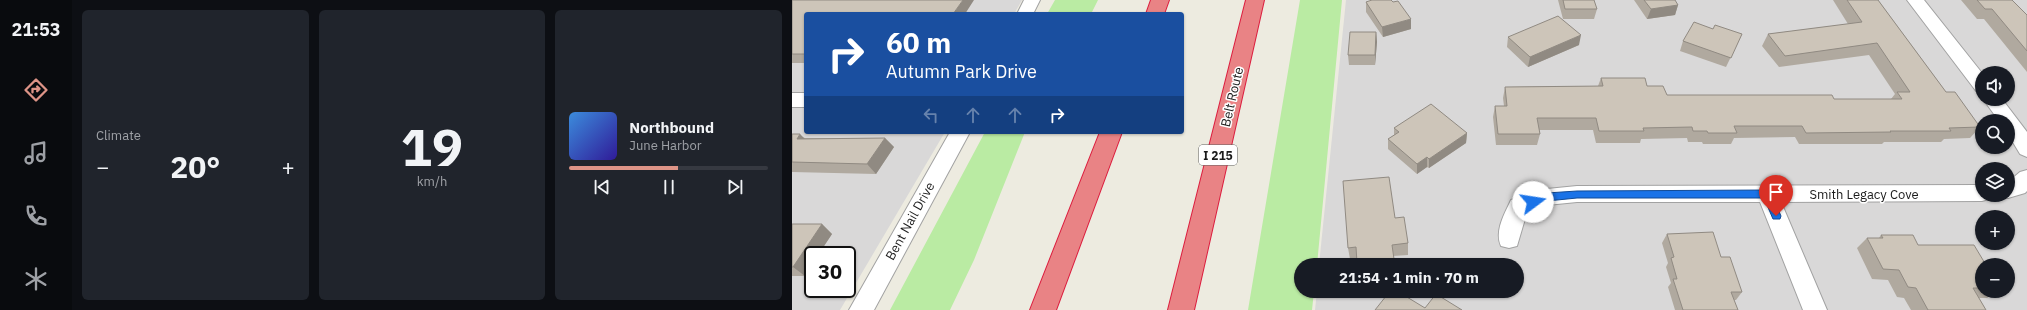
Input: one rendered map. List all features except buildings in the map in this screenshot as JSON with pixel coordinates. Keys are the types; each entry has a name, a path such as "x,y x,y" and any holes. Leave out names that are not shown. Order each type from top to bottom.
{"highway":[{"path":"1156,12 1160,0"},
{"name":"Belt Route","path":"1181,310 1255,0"},
{"path":"1043,310 1110,134"}],"street":[{"path":"1026,12 1032,0"},
{"path":"1915,0 1975,77"},
{"path":"792,100 804,100"},
{"path":"1997,106 2013,126 2027,149"},
{"name":"Bent Nail Drive","path":"861,310 959,134"},
{"path":"2015,188 2018,187 2027,178"},
{"name":"Smith Legacy Cove","path":"1510,239 1512,222 1519,206 1547,197 1577,194 1975,193"},
{"path":"1767,194 1815,310"}],"shaded area":[{"path":"792,0 1022,0 1015,12 804,12 804,134 944,134 856,283 856,246 804,246 804,298 847,298 840,310 792,310"},
{"path":"1346,0 2027,0 2027,310 1315,310 1316,298 1524,298 1524,258 1320,258"}],"green space":[{"path":"1055,0 1098,0 1092,12 1048,12"},
{"path":"1300,0 1342,0 1318,258 1294,258 1294,298 1313,298 1312,310 1248,310"},
{"path":"984,134 1024,134 974,260 950,310 890,310"}],"route":[{"path":"1533,202 1547,197 1577,194 1767,194 1776,216"}]}
